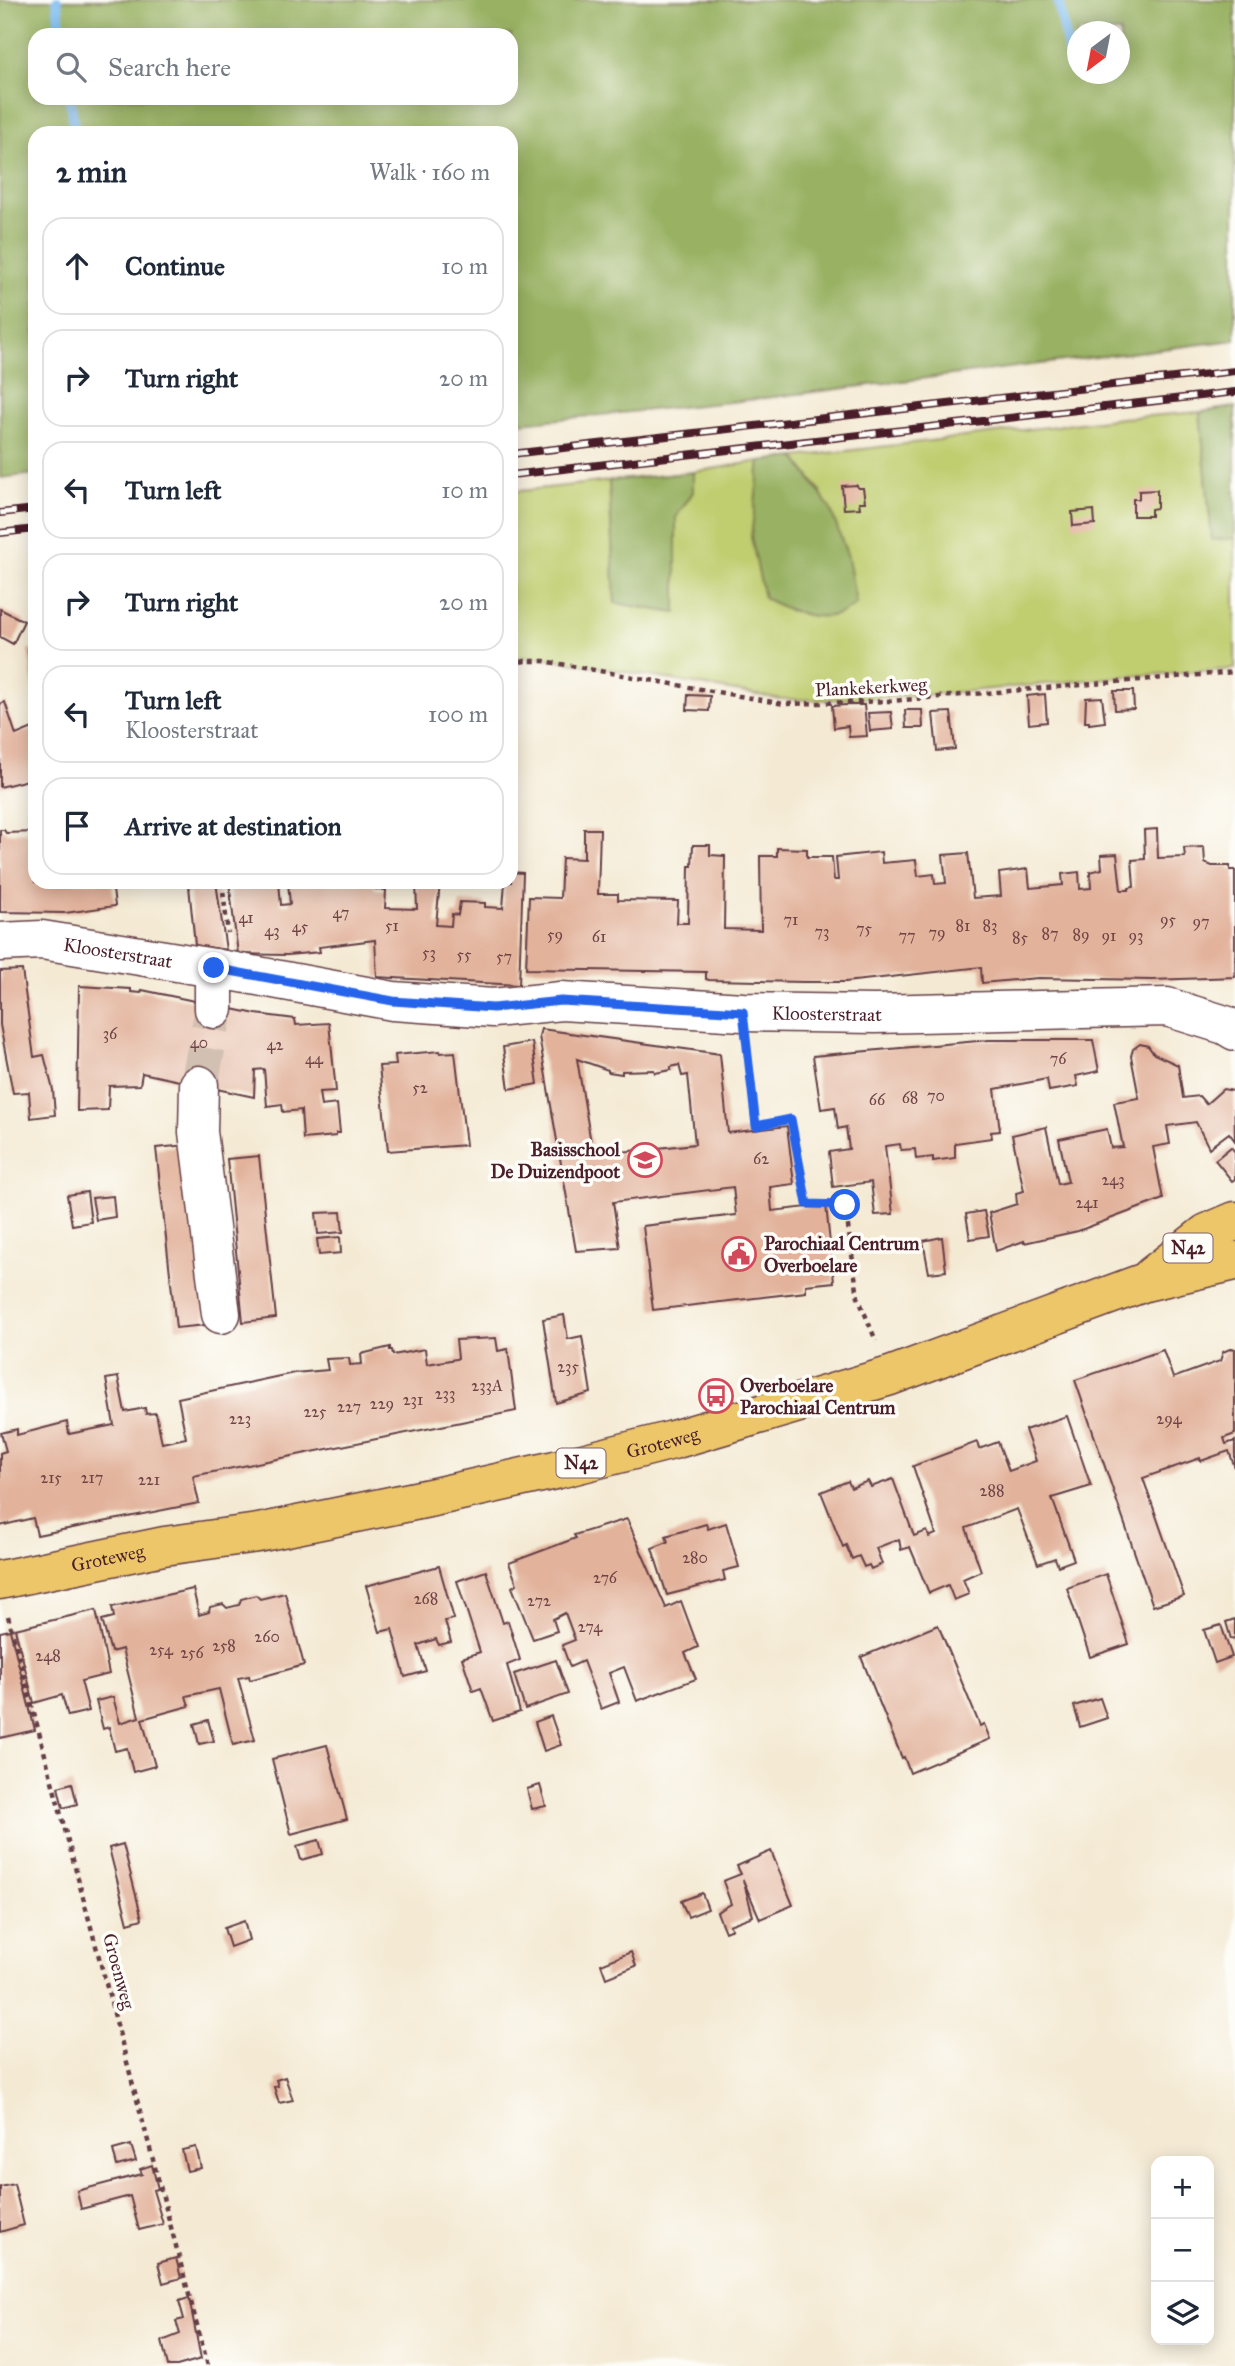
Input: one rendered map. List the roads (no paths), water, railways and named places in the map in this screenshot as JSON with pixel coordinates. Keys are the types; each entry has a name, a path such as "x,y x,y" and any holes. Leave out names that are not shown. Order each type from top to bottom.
{"main road":[{"name":"Groteweg","path":"1145,1282 1207,1233 1235,1221"},
{"name":"Groteweg","path":"4,1595 164,1546 272,1530 555,1470 673,1440 890,1376 1145,1282 1235,1261"}],"street":[{"name":"Kloosterstraat","path":"0,942 41,940 393,1001 493,1008 561,1001 743,1012 875,1014 1167,1007 1225,1025 1235,1031"},
{"path":"214,1009 223,970"},
{"path":"199,1085 198,1132 220,1314"}],"waterway":[{"path":"57,0 60,28"},
{"path":"1058,0 1067,44"},
{"path":"71,105 74,126"}],"tunnel":[{"path":"199,1085 214,1009"}],"railway":[{"path":"518,453 1235,371"},
{"path":"518,474 1235,392"},
{"path":"0,513 28,510"},
{"path":"0,533 28,530"}],"place":[{"name":"Basisschool De Duizendpoot","path":"645,1160"},
{"name":"Parochiaal Centrum Overboelare","path":"739,1254"},
{"name":"Overboelare Parochiaal Centrum","path":"716,1396"}]}
